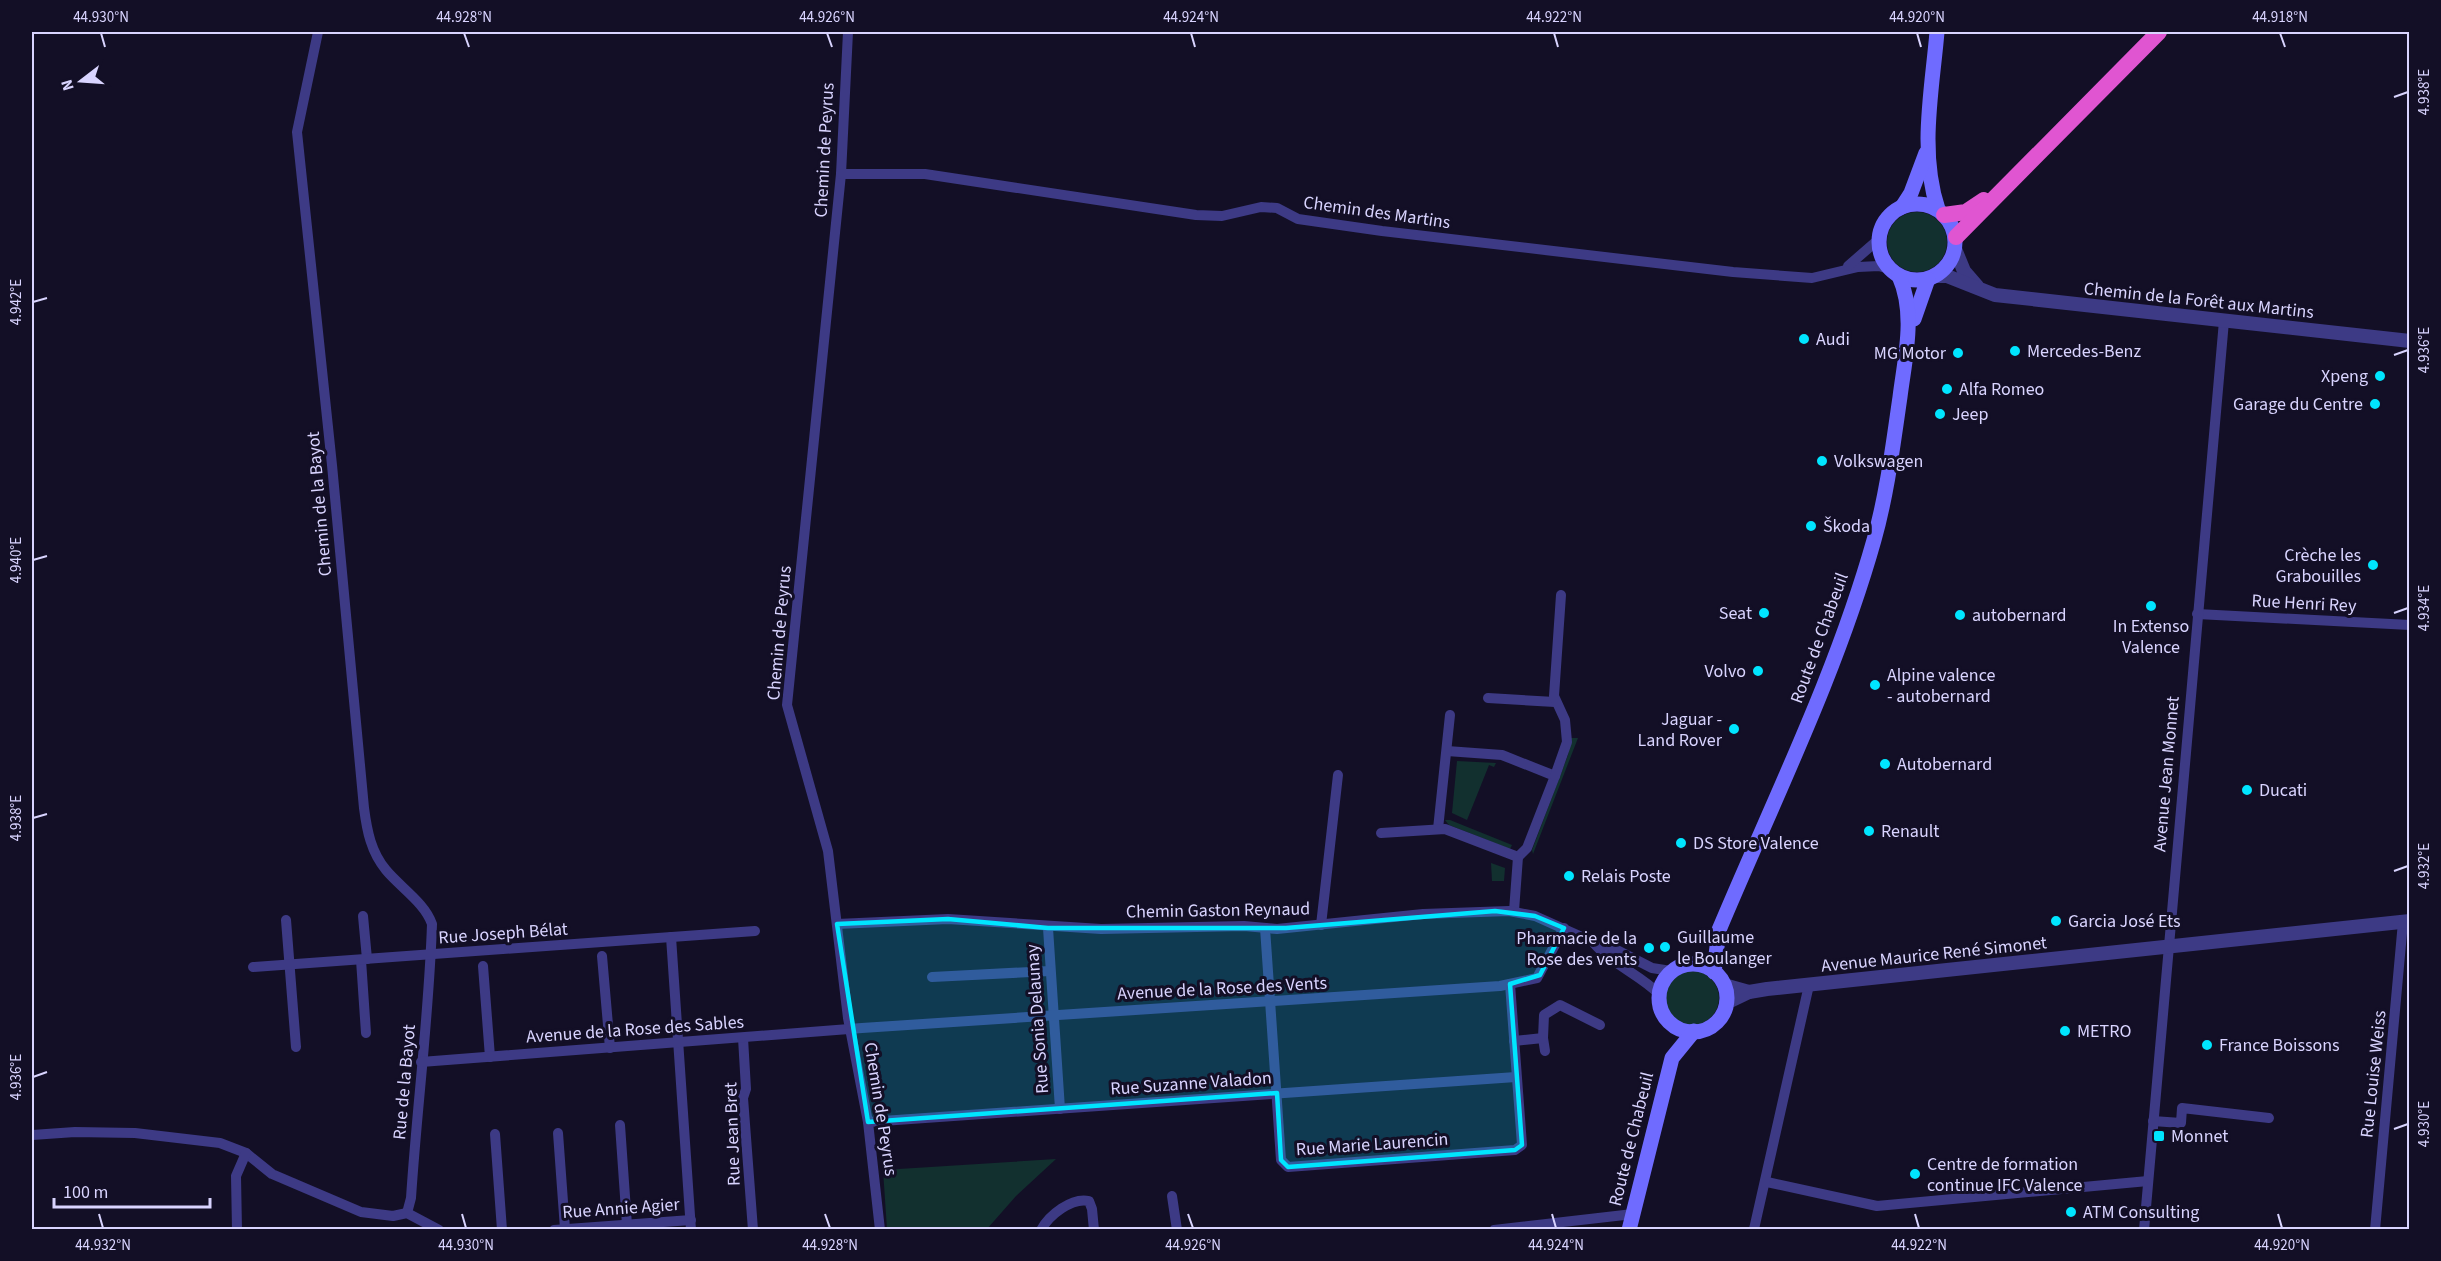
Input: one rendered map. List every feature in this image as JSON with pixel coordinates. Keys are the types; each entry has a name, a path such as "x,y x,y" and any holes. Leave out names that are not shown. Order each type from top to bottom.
{"highway":[{"path":"1941,212 1966,212 1984,200 2148,32"},
{"path":"1955,243 2159,32"}],"main road":[{"path":"1907,345 1918,301 1932,278 1951,261 1955,243 1931,191 1926,153 1937,32"},
{"path":"1926,153 1911,193 1902,207 1886,219 1879,239 1883,260 1894,272 1908,280 1932,278"},
{"path":"1902,207 1914,204 1941,212"},
{"path":"1894,272 1909,307 1907,345"},
{"name":"Route de Chabeuil","path":"1694,964 1719,930 1804,734 1853,608 1874,538 1891,458 1907,345"},
{"name":"Route de Chabeuil","path":"1714,972 1719,930"},
{"path":"1694,964 1714,972 1724,985 1726,1004 1715,1023 1694,1031 1685,1030 1669,1022 1663,1014 1659,994 1661,986 1671,971 1694,964"},
{"name":"Route de Chabeuil","path":"1629,1230 1672,1058 1669,1022"},
{"name":"Route de Chabeuil","path":"1672,1058 1694,1031"}],"street":[{"name":"Chemin de la Bayot","path":"318,32 297,132 332,465 364,808 374,851 384,868 429,917 431,954"},
{"name":"Chemin de Peyrus","path":"848,32 841,174 787,695 790,716 828,851 851,1029 868,1122 880,1230"},
{"name":"Chemin des Martins","path":"841,174 925,174 1196,215 1222,216 1262,207 1276,208 1298,219 1382,231 1733,272 1812,278 1869,265 1894,272"},
{"name":"Chemin des Martins","path":"1840,272 1879,239"},
{"path":"1955,243 1964,272 1985,293"},
{"name":"Chemin de la Forêt aux Martins","path":"1932,278 1957,280 1985,293 2409,341"},
{"name":"Avenue Jean Monnet","path":"2144,1230 2224,321"},
{"path":"1514,911 1518,857 1527,848 1566,750 1565,720 1555,702 1561,595"},
{"name":"Rue Henri Rey","path":"2197,614 2409,625"},
{"path":"1488,698 1555,702"},
{"path":"1438,829 1450,715"},
{"path":"1447,751 1502,754 1555,776"},
{"path":"1321,925 1338,775"},
{"path":"1381,833 1445,829 1518,857"},
{"name":"Chemin Gaston Reynaud","path":"837,924 948,919 1048,927 1265,928 1321,925 1423,914 1514,911 1606,945 1652,968 1671,971"},
{"path":"363,916 366,1033"},
{"path":"286,920 296,1047"},
{"name":"Avenue Maurice René Simonet","path":"1726,1004 1749,992 2406,922"},
{"name":"Rue Louise Weiss","path":"2374,1230 2406,922"},
{"name":"Rue Sonia Delaunay","path":"1048,927 1060,1109"},
{"name":"Rue Marie Laurencin","path":"1265,928 1281,1160 1288,1167 1515,1150 1522,1145 1510,984"},
{"name":"Avenue de la Rose des Vents","path":"851,1029 1510,984 1540,975 1564,928"},
{"name":"Rue Joseph Bélat","path":"253,967 755,931"},
{"path":"671,938 691,1225"},
{"name":"Chemin Gaston Reynaud","path":"1593,942 1602,953 1639,976 1659,994"},
{"name":"Rue de la Bayot","path":"408,1213 421,1062 426,1032 431,954"},
{"path":"602,957 610,1048"},
{"path":"483,966 490,1057"},
{"path":"932,978 1050,971"},
{"name":"Avenue Maurice René Simonet","path":"1724,985 1749,992"},
{"path":"1747,1230 1755,1229 1767,1182 1809,985"},
{"path":"1545,1051 1544,1015 1560,1005 1600,1025"},
{"name":"Avenue de la Rose des Sables","path":"421,1062 851,1029"},
{"name":"Rue Jean Bret","path":"743,1038 746,1089 743,1098 753,1230"},
{"path":"1514,1041 1543,1038"},
{"name":"Rue Suzanne Valadon","path":"868,1122 1516,1077"},
{"path":"2154,1121 2181,1123 2182,1108 2269,1118"},
{"path":"620,1125 627,1225"},
{"path":"32,1135 75,1132 135,1133 220,1143 246,1153 272,1174 361,1212 393,1216 408,1213 439,1230"},
{"path":"558,1133 564,1229"},
{"path":"495,1134 502,1230"},
{"path":"237,1230 236,1176 246,1153"},
{"path":"1767,1182 1877,1206 2148,1181"},
{"path":"1172,1196 1177,1230"},
{"path":"1041,1230 1068,1204 1080,1199 1089,1201 1094,1230"},
{"path":"1494,1230 1633,1214"},
{"name":"Rue Annie Agier","path":"554,1230 627,1225 691,1225"}],"highlighted area":[{"path":"1495,911 1535,916 1564,928 1540,975 1510,984 1522,1145 1515,1150 1288,1167 1281,1160 1277,1093 868,1122 837,924 948,919 1048,928 1286,928"}],"green space":[{"path":"1911,212 1923,212 1934,217 1942,225 1947,242 1945,254 1934,267 1923,272 1911,272 1900,267 1892,259 1887,248 1887,236 1892,225 1900,217"},
{"path":"1571,738 1578,738 1533,854 1532,850 1568,755"},
{"path":"1457,761 1496,763 1494,767 1489,765 1467,820 1452,813"},
{"path":"1445,820 1512,845 1510,849 1449,825"},
{"path":"1491,863 1505,868 1504,881 1492,881"},
{"path":"1687,971 1697,971 1707,975 1715,983 1719,998 1715,1013 1707,1021 1697,1025 1687,1025 1677,1021 1669,1013 1665,1003 1665,993 1669,983 1677,975"},
{"path":"1056,1159 1016,1196 987,1229 887,1229 883,1170"}],"place":[{"name":"Audi","path":"1804,339"},
{"name":"Mercedes-Benz","path":"2015,351"},
{"name":"MG Motor","path":"1958,353"},
{"name":"Xpeng","path":"2380,376"},
{"name":"Alfa Romeo","path":"1947,389"},
{"name":"Garage du Centre","path":"2375,404"},
{"name":"Jeep","path":"1940,414"},
{"name":"Volkswagen","path":"1822,461"},
{"name":"Škoda","path":"1811,526"},
{"name":"Crèche les Grabouilles","path":"2373,565"},
{"name":"In Extenso Valence","path":"2151,606"},
{"name":"Seat","path":"1764,613"},
{"name":"autobernard","path":"1960,615"},
{"name":"Volvo","path":"1758,671"},
{"name":"Alpine valence - autobernard","path":"1875,685"},
{"name":"Jaguar - Land Rover","path":"1734,729"},
{"name":"Autobernard","path":"1885,764"},
{"name":"Ducati","path":"2247,790"},
{"name":"Renault","path":"1869,831"},
{"name":"DS Store Valence","path":"1681,843"},
{"name":"Relais Poste","path":"1569,876"},
{"name":"Garcia José Ets","path":"2056,921"},
{"name":"Guillaume le Boulanger","path":"1665,947"},
{"name":"Pharmacie de la Rose des vents","path":"1649,948"},
{"name":"METRO","path":"2065,1031"},
{"name":"France Boissons","path":"2207,1045"},
{"name":"Monnet","path":"2159,1136"},
{"name":"Centre de formation continue IFC Valence","path":"1915,1174"},
{"name":"ATM Consulting","path":"2071,1212"}]}
